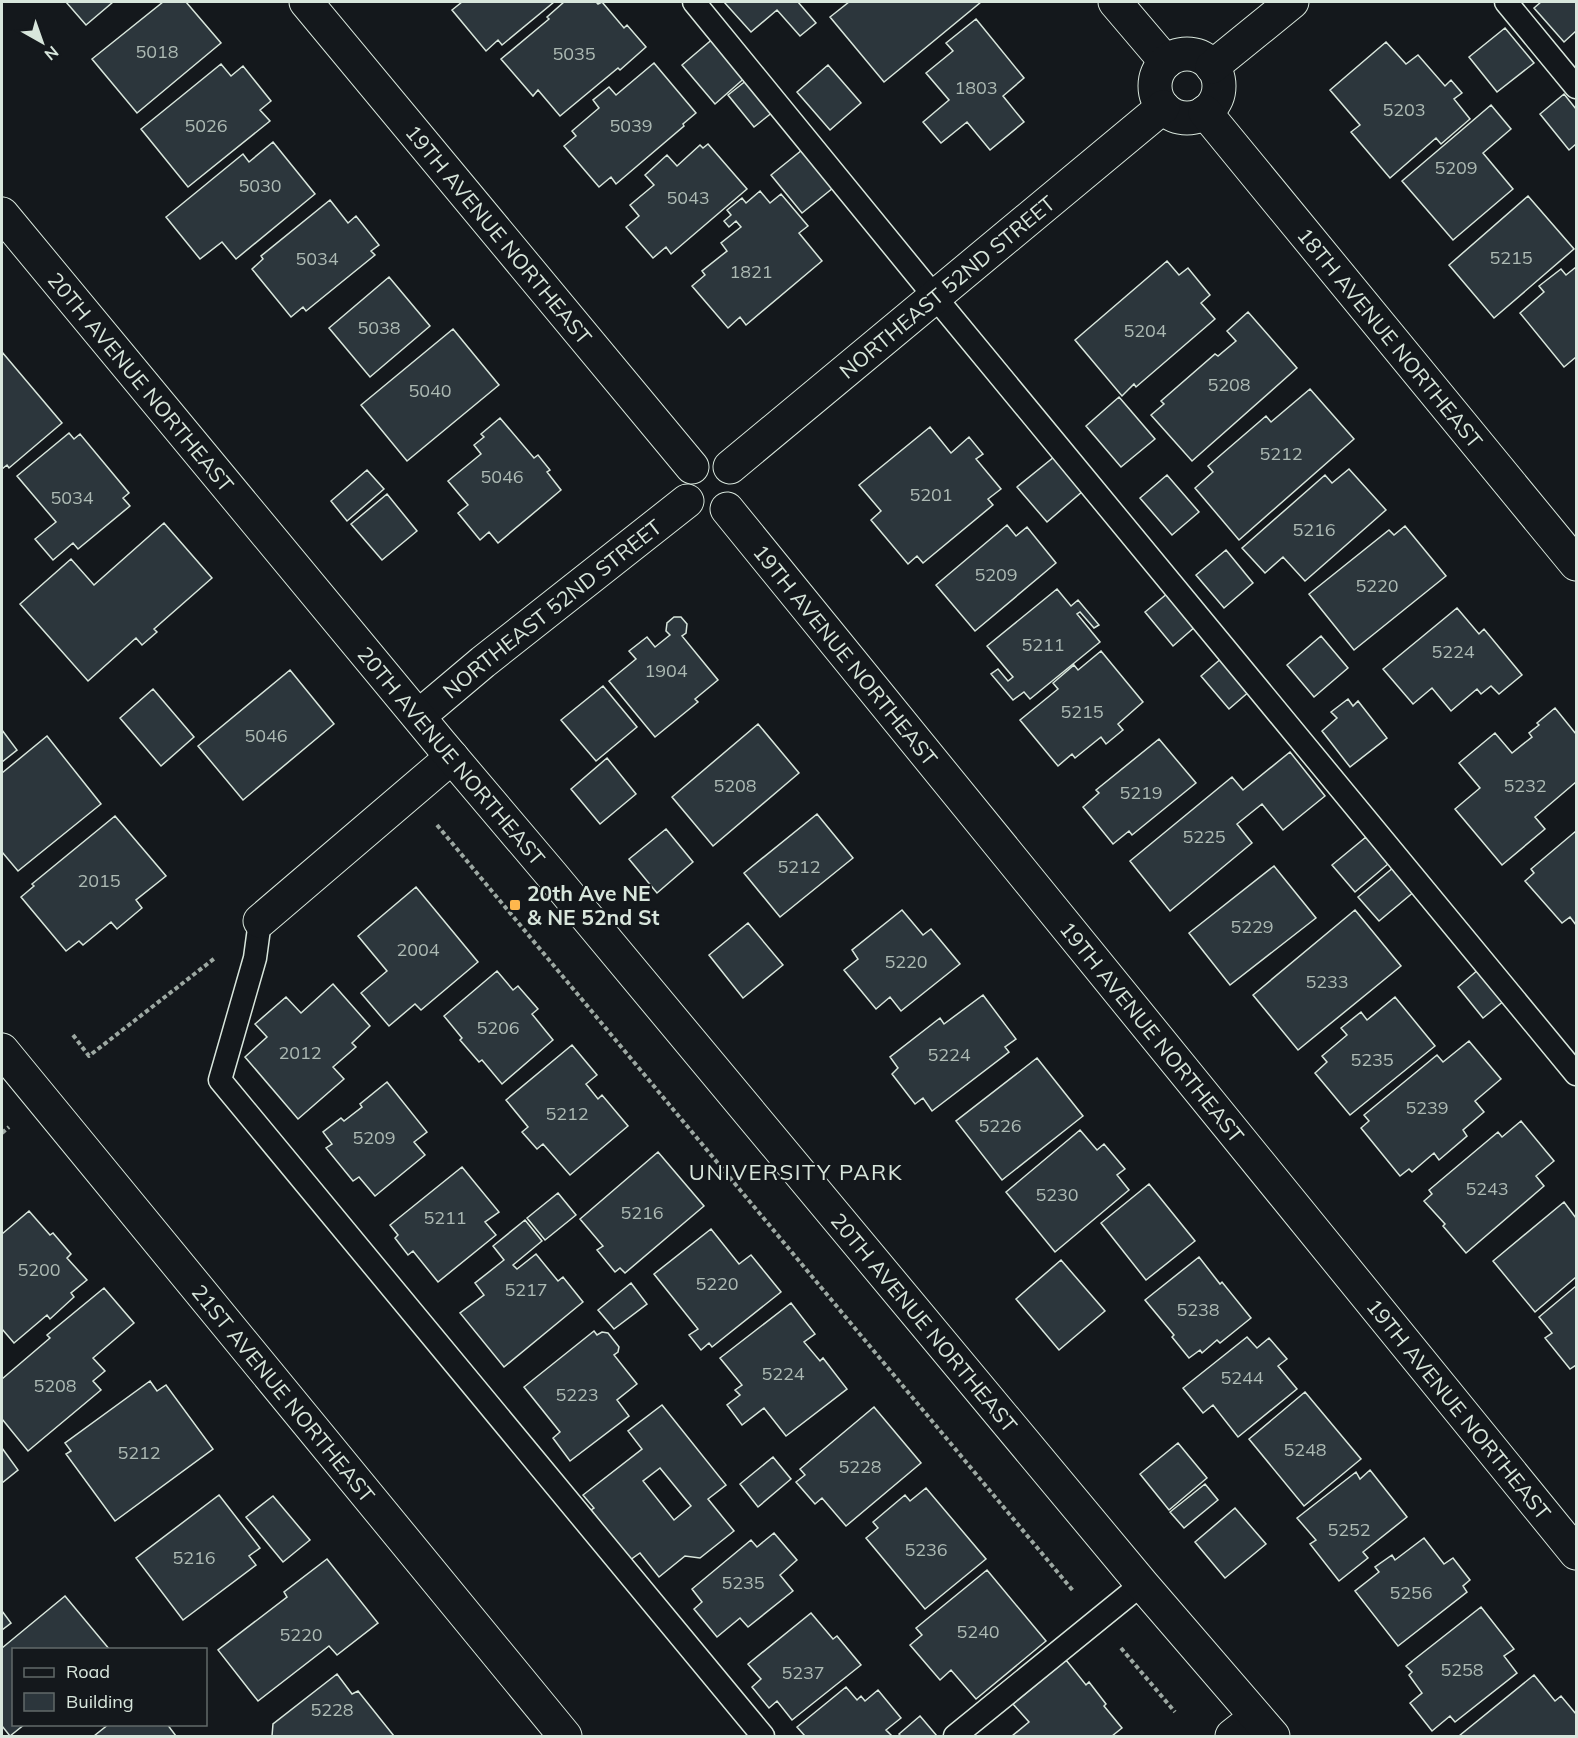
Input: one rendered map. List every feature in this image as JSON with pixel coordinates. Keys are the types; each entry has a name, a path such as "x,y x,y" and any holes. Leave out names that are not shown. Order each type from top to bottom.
{"street":[{"name":"19TH AVENUE NORTHEAST","path":"306,2 692,467"},
{"path":"1115,2 1166,62"},
{"path":"1212,67 1292,2"},
{"path":"1192,54 1202,58 1212,67 1218,82 1218,92 1214,102 1205,112 1198,116 1176,116 1159,103 1155,82 1158,72 1166,62 1181,55 1192,54"},
{"name":"NORTHEAST 52ND STREET","path":"730,467 1163,107"},
{"name":"18TH AVENUE NORTHEAST","path":"1205,112 1576,564"},
{"name":"20TH AVENUE NORTHEAST","path":"2,214 1142,1584 1254,1730"},
{"path":"709,459 718,460 730,467 738,480 738,490 736,498 727,509 716,514 708,514 692,507 687,501 683,484 692,467 709,459"},
{"name":"NORTHEAST 52ND STREET","path":"418,716 687,501"},
{"name":"19TH AVENUE NORTHEAST","path":"727,509 1576,1553"},
{"path":"260,921 452,757"},
{"name":"21ST AVENUE NORTHEAST","path":"2,1050 565,1737"}],"lane":[{"path":"693,2 1576,1074"},
{"path":"1506,2 1576,87"},
{"path":"260,921 255,958 220,1080 763,1737"},
{"path":"955,1737 1142,1584"}],"path":[{"path":"437,825 1175,1712"},
{"path":"73,1035 89,1056 216,957"}],"building":[{"path":"66,2 113,2 86,25"},
{"path":"163,2 186,2 221,43 137,113 92,59"},
{"path":"462,2 554,2 502,45 498,40 486,51 452,10"},
{"path":"564,2 596,2 598,4 602,2 624,28 627,25 646,47 560,116 538,90 533,96 501,59 549,19 547,17"},
{"path":"724,2 798,2 816,23 800,36 777,10 751,32"},
{"path":"849,2 981,2 884,82 830,17"},
{"path":"1541,2 1576,2 1576,31 1564,42 1534,8"},
{"path":"976,19 1024,78 1003,96 1024,122 990,150 967,122 941,143 923,122 949,100 926,73 953,51 946,43"},
{"path":"1505,28 1534,63 1497,92 1469,57"},
{"path":"715,37 748,75 715,104 682,65"},
{"path":"1386,42 1406,64 1418,55 1445,86 1451,80 1462,93 1454,99 1470,119 1441,144 1436,138 1390,178 1351,132 1360,125 1330,90"},
{"path":"654,63 696,113 616,184 611,177 599,187 564,146 576,136 572,131 599,108 593,100 609,87 616,95"},
{"path":"221,64 231,76 243,66 271,101 260,110 270,121 188,187 141,129"},
{"path":"828,65 861,103 830,130 797,92"},
{"path":"752,76 778,108 754,127 728,95"},
{"path":"1564,94 1576,109 1576,144 1569,150 1540,114"},
{"path":"1491,105 1511,129 1483,153 1513,189 1453,240 1402,181"},
{"path":"273,142 315,194 236,259 222,242 200,259 166,217 243,154 249,162"},
{"path":"708,144 747,189 671,254 666,247 653,258 626,227 639,216 630,205 654,185 645,175 667,155 677,166 700,145 703,148"},
{"path":"807,146 838,184 802,213 771,175"},
{"path":"760,191 770,203 781,194 808,226 799,233 822,261 746,325 740,317 728,328 692,286 705,275 702,271 727,251 721,243 741,227 736,221 729,227 724,221 731,215 727,210 742,198 746,203"},
{"path":"1528,196 1574,249 1494,318 1449,265"},
{"path":"330,200 348,223 356,216 379,245 371,251 375,255 306,311 303,307 291,317 252,269 263,259 261,256"},
{"path":"1167,261 1179,275 1188,268 1210,295 1201,303 1215,319 1136,387 1134,384 1122,396 1075,340"},
{"path":"1576,267 1576,357 1564,367 1520,313 1544,292 1539,286 1561,269 1566,275"},
{"path":"389,277 430,326 370,377 329,328"},
{"path":"1248,312 1297,368 1192,461 1151,415 1164,404 1161,401 1215,354 1218,356 1236,341 1227,331"},
{"path":"453,329 499,385 407,461 361,405"},
{"path":"2,352 62,423 9,468 7,465 2,469"},
{"path":"1310,389 1354,439 1239,540 1195,488 1213,472 1208,466 1266,416 1271,422"},
{"path":"1119,397 1155,439 1121,467 1086,426"},
{"path":"500,418 534,458 538,455 550,470 547,472 561,490 498,543 489,532 480,540 458,513 468,505 448,481 481,454 474,445 484,437 481,434"},
{"path":"930,427 951,453 969,437 983,454 976,459 1001,489 988,499 993,505 923,563 917,556 908,564 871,520 881,511 859,485"},
{"path":"69,433 74,439 80,434 129,493 123,498 130,506 78,549 73,543 53,560 35,539 56,522 17,476"},
{"path":"1054,457 1083,491 1047,522 1017,487"},
{"path":"1349,469 1386,510 1305,581 1283,557 1265,573 1242,548 1325,475 1332,483"},
{"path":"367,470 384,489 347,521 331,501"},
{"path":"1167,475 1199,512 1172,535 1140,498"},
{"path":"387,494 417,531 382,560 351,524"},
{"path":"164,523 212,578 154,629 157,632 142,645 136,638 88,681 20,604 71,559 94,585"},
{"path":"1007,525 1016,536 1027,527 1056,563 975,631 936,585"},
{"path":"1405,526 1446,576 1354,650 1309,594 1389,530 1394,535"},
{"path":"1226,550 1253,583 1224,608 1196,575"},
{"path":"1057,589 1071,606 1078,600 1099,625 1094,628 1080,612 1077,614 1100,642 1030,699 1024,692 1013,700 991,674 998,669 1008,681 1013,677 987,646"},
{"path":"1168,593 1196,626 1173,646 1145,612"},
{"path":"1457,608 1479,634 1484,629 1522,675 1499,694 1491,686 1481,694 1477,689 1451,711 1432,688 1413,704 1383,669"},
{"path":"674,617 681,617 687,624 686,633 682,636 718,680 695,699 698,702 655,737 609,681 636,659 629,651 647,637 655,647 670,635 666,631 667,623"},
{"path":"1321,636 1348,668 1314,697 1287,665"},
{"path":"1101,651 1143,702 1118,724 1123,730 1106,744 1101,737 1075,758 1072,754 1058,766 1020,720 1058,689 1053,683 1074,665 1078,670"},
{"path":"1223,657 1251,690 1229,709 1201,676"},
{"path":"290,670 334,724 243,800 198,746"},
{"path":"603,686 637,727 596,761 561,720"},
{"path":"153,689 194,737 161,766 120,718"},
{"path":"1348,699 1353,706 1358,701 1387,738 1350,767 1322,731 1337,718 1331,712"},
{"path":"1555,708 1576,734 1576,782 1535,817 1545,829 1502,865 1455,809 1480,788 1459,763 1495,733 1512,753 1532,737 1529,733"},
{"path":"758,724 799,773 713,846 672,797"},
{"path":"2,730 17,750 2,762"},
{"path":"47,736 101,804 18,871 2,852 2,773"},
{"path":"1159,739 1196,783 1132,835 1129,831 1113,844 1083,807 1099,793 1096,790"},
{"path":"1290,752 1325,796 1283,830 1262,804 1237,824 1252,843 1170,911 1130,861 1232,777 1243,790"},
{"path":"607,758 636,794 600,824 571,789"},
{"path":"817,814 853,858 780,917 744,873"},
{"path":"115,816 166,876 136,900 142,908 117,929 111,922 83,945 79,941 66,951 21,897 34,886 32,884"},
{"path":"666,829 693,862 657,893 629,859"},
{"path":"1576,831 1576,925 1570,917 1562,923 1525,881 1534,873 1531,869"},
{"path":"1366,837 1388,864 1355,892 1332,865"},
{"path":"1274,866 1316,918 1230,985 1189,933"},
{"path":"1394,867 1415,891 1379,921 1358,897"},
{"path":"416,887 478,962 421,1010 415,1004 389,1026 361,993 387,971 358,936"},
{"path":"902,910 923,935 931,929 960,964 901,1011 890,997 876,1009 844,970 858,959 852,950"},
{"path":"1355,910 1401,966 1298,1050 1253,995"},
{"path":"748,923 783,965 743,998 709,955"},
{"path":"1479,969 1505,1000 1483,1018 1458,987"},
{"path":"497,971 513,990 518,986 538,1009 532,1014 553,1040 502,1084 482,1060 479,1062 460,1040 462,1038 444,1016"},
{"path":"333,984 370,1026 352,1043 356,1047 333,1067 344,1079 298,1119 245,1057 267,1037 255,1024 286,997 301,1013"},
{"path":"983,995 1016,1039 1005,1047 1009,1052 932,1111 923,1098 915,1104 892,1074 898,1068 890,1057 940,1018 944,1024"},
{"path":"1395,997 1435,1046 1350,1115 1315,1073 1327,1062 1322,1056 1347,1035 1341,1028 1361,1012 1367,1020"},
{"path":"1469,1041 1501,1079 1475,1101 1484,1112 1463,1130 1467,1136 1439,1160 1434,1153 1412,1172 1409,1169 1400,1176 1361,1128 1369,1121 1364,1115 1437,1055 1443,1062"},
{"path":"572,1045 597,1075 586,1084 598,1099 602,1095 628,1126 570,1175 543,1144 537,1149 522,1132 528,1127 506,1100"},
{"path":"1037,1058 1083,1116 1002,1180 956,1121"},
{"path":"387,1082 427,1132 414,1142 425,1155 375,1196 359,1177 353,1181 326,1148 332,1144 323,1132 341,1118 344,1121 362,1107 360,1104"},
{"path":"1521,1121 1554,1161 1536,1176 1544,1186 1466,1253 1443,1226 1445,1224 1424,1201 1432,1194 1429,1190 1498,1132 1502,1137"},
{"path":"1080,1130 1097,1150 1104,1144 1125,1169 1117,1175 1129,1190 1055,1252 1006,1192"},
{"path":"658,1152 704,1206 625,1273 620,1268 615,1272 597,1250 603,1246 580,1219"},
{"path":"462,1167 499,1212 485,1222 496,1235 438,1282 413,1251 408,1255 395,1238 398,1235 390,1225"},
{"path":"1149,1184 1195,1241 1146,1280 1101,1223"},
{"path":"558,1193 576,1215 545,1240 527,1218"},
{"path":"1564,1202 1576,1218 1576,1277 1535,1312 1493,1261"},
{"path":"29,1211 71,1254 67,1258 87,1280 71,1293 74,1297 50,1319 47,1315 14,1343 2,1329 2,1234"},
{"path":"525,1220 542,1241 513,1265 517,1269 536,1254 558,1281 563,1277 583,1302 504,1367 460,1313 484,1295 475,1283 504,1260 493,1246"},
{"path":"711,1229 739,1264 751,1255 781,1292 712,1347 709,1343 701,1350 689,1335 698,1329 654,1274"},
{"path":"1199,1257 1251,1318 1220,1343 1217,1340 1202,1353 1200,1350 1189,1358 1172,1337 1174,1335 1145,1300"},
{"path":"1061,1260 1105,1311 1059,1350 1016,1299"},
{"path":"631,1283 647,1304 614,1329 598,1310"},
{"path":"1576,1286 1576,1365 1570,1369 1545,1338 1552,1333 1539,1317"},
{"path":"104,1288 134,1323 93,1358 105,1371 93,1381 101,1390 28,1451 2,1419 2,1379 50,1338 47,1335"},
{"path":"791,1303 815,1334 804,1342 820,1361 823,1358 847,1389 786,1436 764,1408 742,1425 727,1405 740,1395 735,1390 742,1385 720,1358"},
{"path":"594,1331 597,1335 602,1332 608,1333 619,1347 618,1352 614,1355 637,1384 617,1400 629,1416 570,1461 553,1438 560,1432 524,1387"},
{"path":"1247,1337 1257,1348 1269,1338 1287,1359 1278,1366 1297,1389 1238,1437 1213,1405 1203,1413 1183,1388"},
{"path":"150,1381 157,1391 166,1385 213,1449 115,1521 66,1454 71,1451 65,1443"},
{"path":"1305,1392 1361,1459 1304,1506 1249,1439"},
{"path":"662,1405 726,1485 708,1499 734,1531 700,1558 685,1556 659,1577 640,1553 630,1560 591,1510 594,1508 583,1495 642,1449 628,1431","holes":["660,1468 691,1506 674,1520 643,1481"]},
{"path":"874,1407 921,1463 846,1526 822,1498 815,1504 796,1482 805,1475 800,1469"},
{"path":"1178,1443 1207,1478 1169,1510 1140,1474"},
{"path":"2,1448 18,1470 2,1483"},
{"path":"773,1457 791,1479 758,1507 740,1484"},
{"path":"1370,1470 1407,1517 1363,1552 1368,1558 1339,1581 1310,1544 1316,1540 1297,1518 1356,1472 1360,1479"},
{"path":"1205,1484 1218,1500 1184,1528 1170,1512"},
{"path":"926,1488 986,1559 925,1609 866,1538 878,1528 873,1522 905,1495 910,1501"},
{"path":"219,1495 260,1548 249,1556 256,1565 183,1620 136,1558"},
{"path":"273,1496 310,1540 283,1562 246,1517"},
{"path":"1235,1508 1266,1544 1225,1578 1195,1542"},
{"path":"774,1533 797,1560 780,1575 793,1591 748,1627 740,1618 717,1637 694,1609 702,1602 692,1589 751,1540 757,1547"},
{"path":"1424,1538 1444,1564 1453,1558 1470,1580 1463,1586 1467,1592 1398,1646 1355,1591 1379,1572 1375,1567 1392,1555 1395,1560"},
{"path":"327,1559 378,1623 337,1655 329,1646 258,1701 218,1650 287,1597 284,1592"},
{"path":"987,1570 1046,1641 976,1699 951,1670 940,1680 910,1645 922,1635 916,1628"},
{"path":"65,1596 108,1648 12,1648 12,1726 22,1726 10,1736 2,1726 2,1648"},
{"path":"1481,1607 1514,1649 1504,1656 1517,1673 1455,1722 1450,1716 1432,1731 1410,1703 1422,1693 1409,1675 1412,1672 1406,1666"},
{"path":"2,1611 11,1623 2,1630"},
{"path":"811,1613 833,1639 837,1636 861,1665 792,1720 777,1701 769,1708 752,1687 761,1679 748,1664"},
{"path":"1066,1660 1086,1685 1089,1682 1106,1704 1104,1706 1122,1728 1112,1736 1012,1736 1029,1722 1013,1704"},
{"path":"337,1674 352,1694 358,1691 394,1736 272,1736 273,1724"},
{"path":"1534,1675 1555,1701 1561,1696 1576,1714 1576,1736 1459,1736"},
{"path":"846,1687 857,1700 861,1696 865,1701 878,1690 901,1718 886,1730 892,1736 805,1736 797,1727"},
{"path":"920,1716 937,1736 901,1736 899,1734"},
{"path":"106,1726 168,1726 176,1736 94,1736"}],"place":[{"name":"20th Ave NE & NE 52nd St","path":"515,905"}],"district":[{"name":"UNIVERSITY PARK","path":"796,1172"}]}
